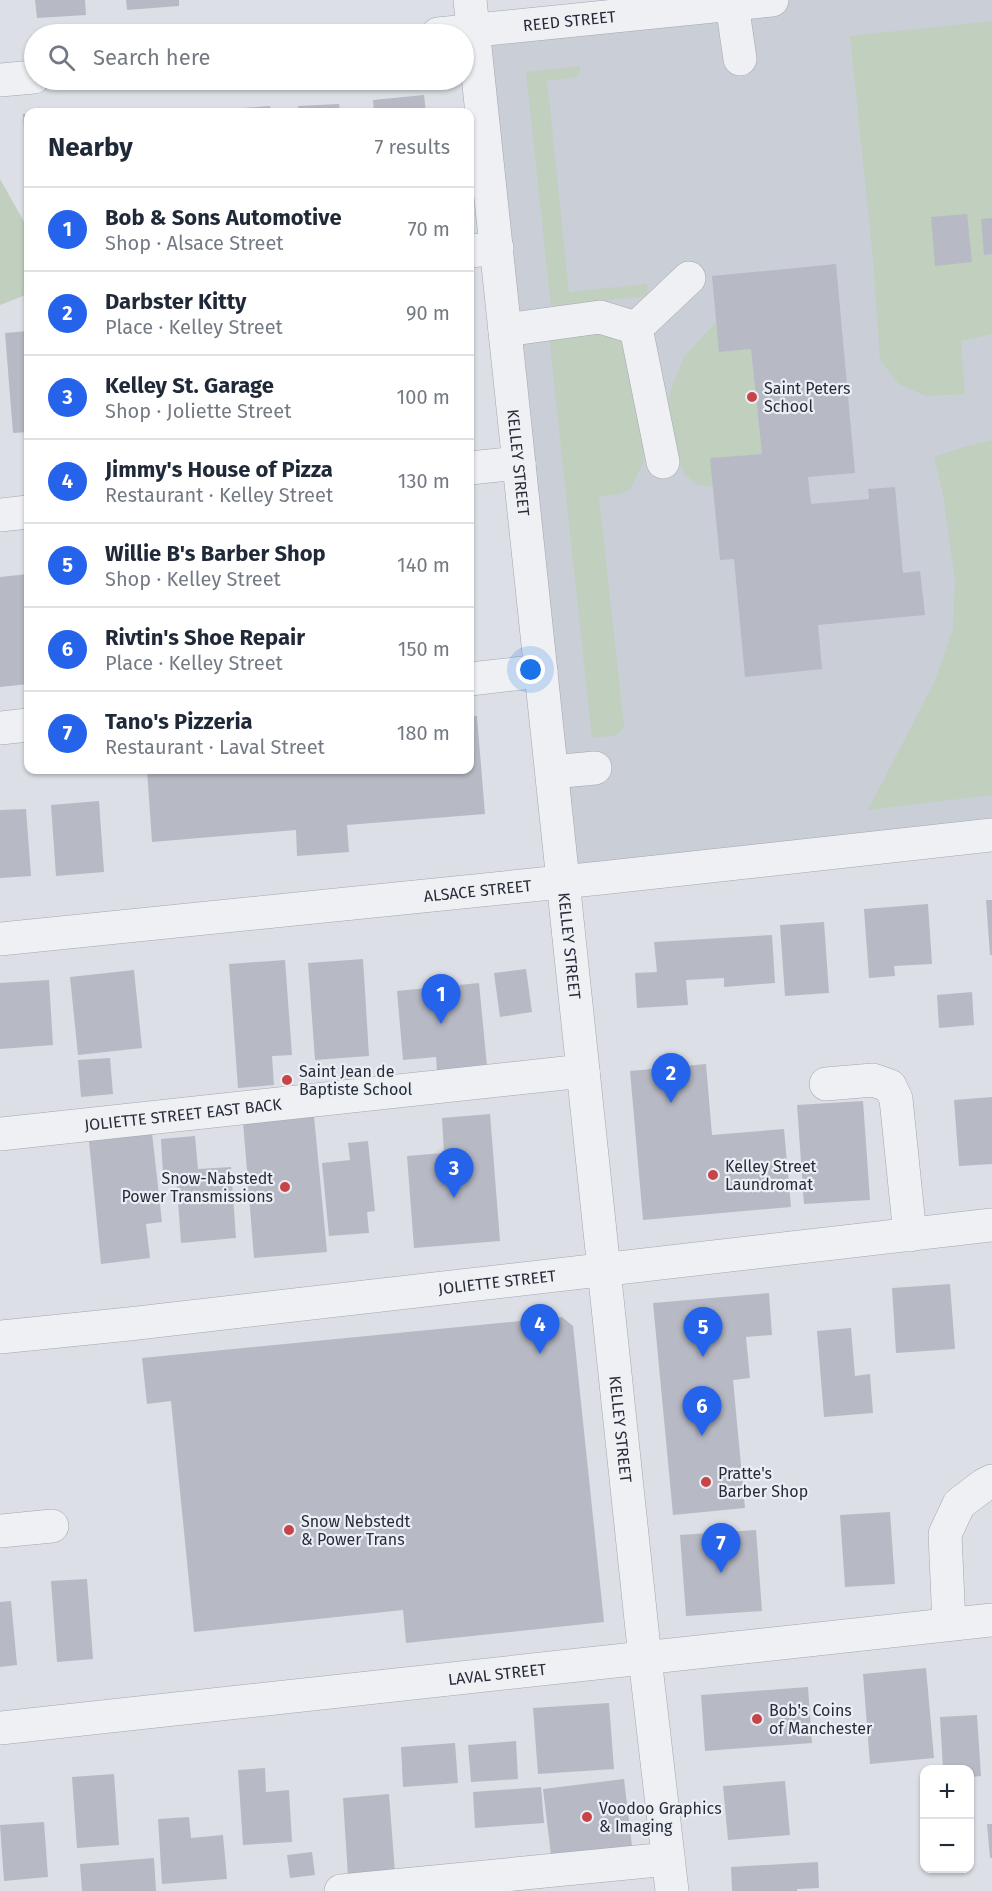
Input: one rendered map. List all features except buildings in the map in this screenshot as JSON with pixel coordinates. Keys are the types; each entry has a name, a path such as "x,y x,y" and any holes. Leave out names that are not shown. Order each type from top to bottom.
{"street":[{"name":"REED STREET","path":"456,24 472,15 732,4 772,0"},
{"path":"732,4 740,59"},
{"name":"KELLEY STREET","path":"474,58 483,249 505,330 645,1658 672,1891"},
{"path":"0,80 24,78"},
{"path":"636,328 689,278"},
{"path":"505,330 600,317 636,328"},
{"path":"636,328 663,462"},
{"path":"474,468 519,463"},
{"path":"0,515 24,512"},
{"path":"474,679 541,671"},
{"path":"0,728 24,725"},
{"path":"552,772 595,768"},
{"name":"ALSACE STREET","path":"0,939 564,882 992,835"},
{"name":"JOLIETTE STREET EAST BACK","path":"0,1134 583,1071"},
{"path":"826,1084 873,1080 890,1086 896,1099 910,1235"},
{"name":"JOLIETTE STREET","path":"0,1337 992,1226"},
{"path":"949,1624 945,1534 959,1504 992,1481"},
{"path":"0,1531 52,1526"},
{"name":"LAVAL STREET","path":"0,1728 992,1620"},
{"path":"341,1891 668,1859"}],"shaded area":[{"name":"Saint Peters School","path":"772,0 992,0 992,835 564,882 474,30"}],"green space":[{"path":"992,21 992,334 961,341 965,394 926,396 899,384 880,360 873,259 850,36"},
{"path":"580,66 580,73 576,77 547,81 569,292 647,284 648,296 551,306 526,72"},
{"path":"0,179 24,222 24,296 0,305"},
{"path":"717,321 720,352 751,349 762,454 711,458 713,487 697,484 684,474 667,415 670,392 684,357"},
{"path":"600,330 615,336 625,345 643,417 643,463 630,490 599,497 624,727 616,735 592,738 549,336"},
{"path":"992,440 992,795 868,810 935,681 953,629 955,581 943,494 934,457"}],"place":[{"name":"Saint Peters School","path":"752,397"},
{"name":"Bob & Sons Automotive","path":"441,1024"},
{"name":"Saint Jean de Baptiste School","path":"287,1080"},
{"name":"Darbster Kitty","path":"671,1103"},
{"name":"Kelley Street Laundromat","path":"713,1175"},
{"name":"Snow-Nabstedt Power Transmissions","path":"285,1187"},
{"name":"Kelley St. Garage","path":"454,1198"},
{"name":"Jimmy's House of Pizza","path":"540,1354"},
{"name":"Willie B's Barber Shop","path":"703,1357"},
{"name":"Rivtin's Shoe Repair","path":"702,1436"},
{"name":"Pratte's Barber Shop","path":"706,1482"},
{"name":"Snow Nebstedt & Power Trans","path":"289,1530"},
{"name":"Tano's Pizzeria","path":"721,1573"},
{"name":"Bob's Coins of Manchester","path":"757,1719"},
{"name":"Voodoo Graphics & Imaging","path":"587,1817"}]}
